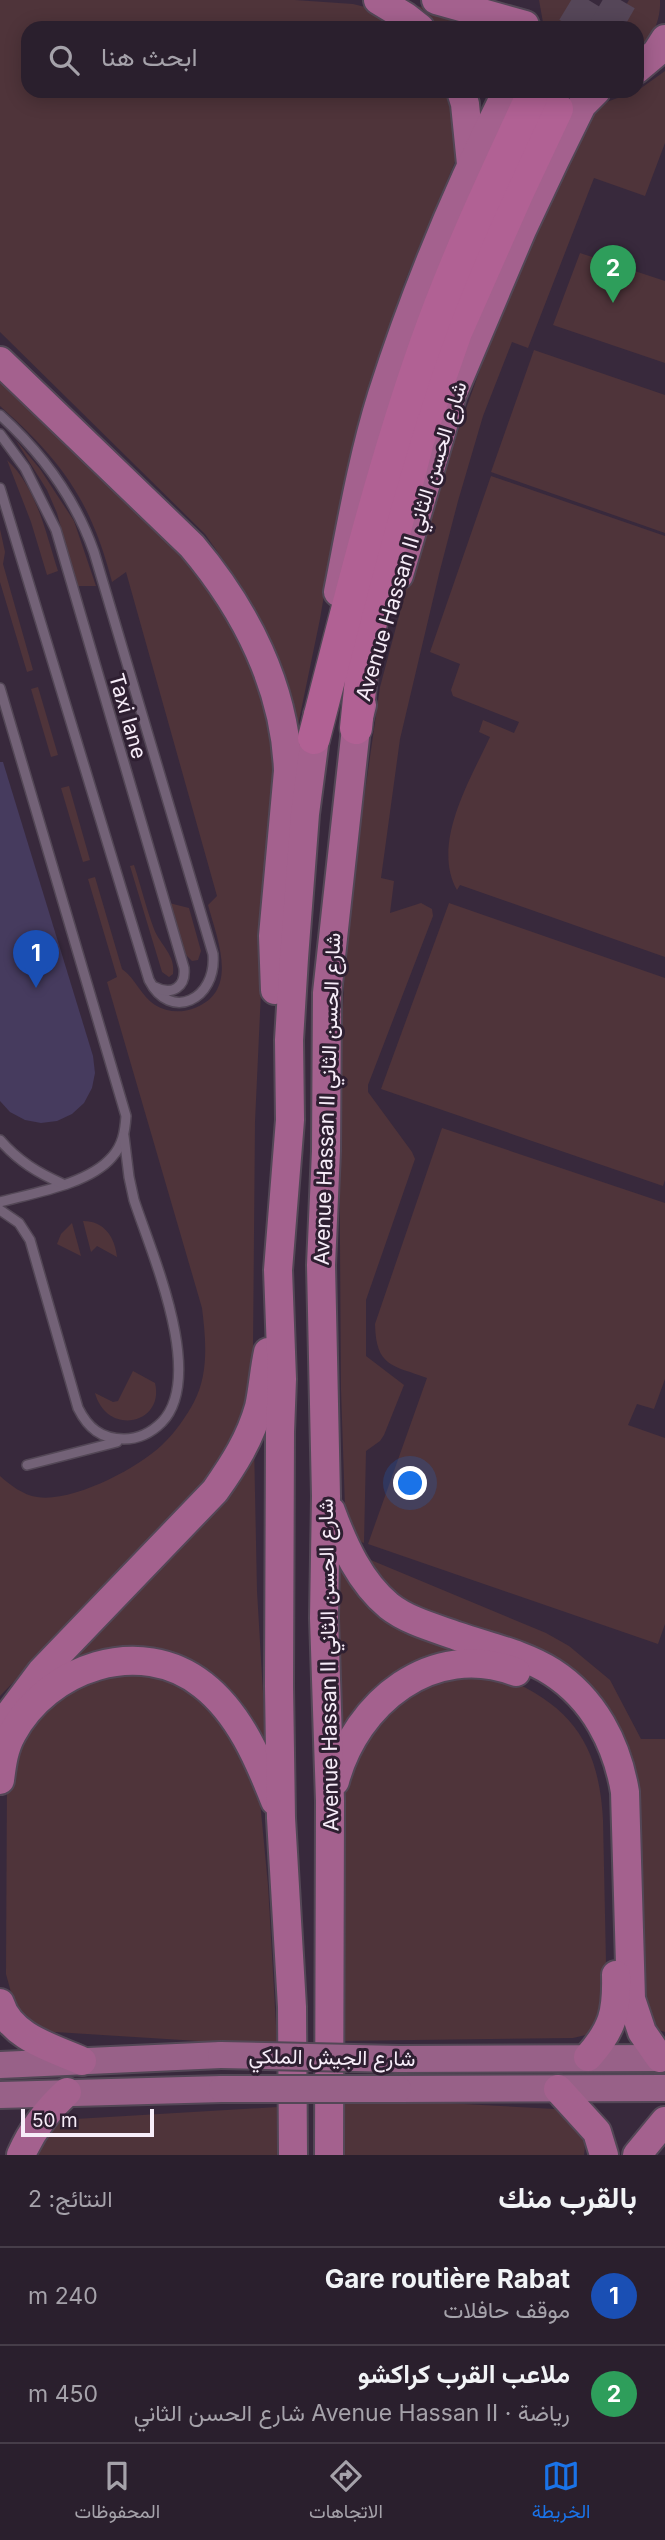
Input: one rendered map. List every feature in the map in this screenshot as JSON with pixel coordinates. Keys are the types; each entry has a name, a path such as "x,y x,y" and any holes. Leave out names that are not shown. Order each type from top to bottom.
{"highway":[{"path":"378,0 411,21"},
{"path":"436,0 524,18"},
{"path":"644,63 656,53 665,39"},
{"path":"463,98 471,165"},
{"name":"Avenue Hassan II شارع الحسن الثاني","path":"329,2155 330,1801 324,1618 326,1496 321,1265 326,1150 327,993 356,727 452,395 522,230 582,105 589,98"},
{"path":"356,727 364,650 418,441 456,332 517,194 532,100"},
{"path":"314,738 372,519 425,346 487,191 532,100"},
{"name":"Avenue Hassan II شارع الحسن الثاني","path":"293,2155 292,2007 281,1818 279,1480 282,1379 278,1270 290,1120 289,1040 293,958 305,814 314,738 352,518 382,396 411,310 471,165 532,100"},
{"path":"0,361 166,521 218,577 250,633 279,704 288,771 274,936 278,1124 285,1178"},
{"path":"0,1727 41,1672 207,1500 238,1458 250,1436 259,1405 266,1360 278,1312"},
{"path":"326,1496 352,1560 377,1595 391,1608 428,1626 520,1657 551,1671 571,1686 599,1720 618,1761 625,1792 631,1999 642,2032 662,2058"},
{"path":"0,1780 2,1761 11,1735 37,1699 59,1681 79,1671 99,1664 138,1662 181,1672 217,1698 252,1750 281,1818"},
{"path":"330,1801 340,1763 349,1743 378,1703 412,1678 463,1664 488,1665 507,1668 528,1676 565,1699 579,1715 605,1766 611,1807 616,2000 608,2032 588,2057"},
{"path":"0,2003 8,2018 29,2038 82,2061"},
{"path":"558,2089 597,2132 604,2155"},
{"path":"21,2155 38,2123 51,2106 67,2092"},
{"path":"637,2155 665,2121"}],"main road":[{"name":"شارع الجيش الملكي","path":"0,2065 221,2055 399,2059 662,2058"},
{"name":"شارع الجيش الملكي","path":"0,2095 222,2089 665,2088"}],"lane":[{"path":"0,415 29,443 56,477 86,529 207,931 214,968 212,979 205,990 187,1001 175,1002 164,998 151,984 0,488"},
{"name":"Taxi lane","path":"0,434 26,468 56,530 184,968 183,984 173,991 161,990 151,984"},
{"path":"0,688 120,1091 126,1116 124,1136 129,1177 177,1337 179,1368 179,1385 167,1417 156,1429 142,1436 27,1465"},
{"path":"0,1202 63,1184 100,1169 114,1156 124,1136"},
{"path":"0,1140 34,1171 63,1184"},
{"path":"0,1210 19,1223 30,1240 78,1408 86,1423 109,1438 126,1439"}],"shaded area":[{"path":"0,0 295,0 353,4 381,11 396,21 21,21 21,98 451,98 457,157 405,281 365,397 339,507 297,730 267,637 242,587 205,534 0,332"},
{"path":"539,0 575,0 562,21 543,21"},
{"path":"629,0 660,0 655,28 644,44 644,21 617,21"},
{"path":"402,5 424,7 473,21 421,21"},
{"path":"665,71 665,143 645,196 594,178 528,348 512,342 483,416 458,501 400,739 381,878 394,881 390,913 421,903 432,909 433,916 368,1085 368,1092 415,1159 366,1300 366,1356 404,1385 384,1435 366,1451 364,1543 359,1541 349,1528 345,1508 341,1390 339,1097 347,918 380,687 415,556 493,333 591,116 601,104 618,98 644,98 644,86"},
{"path":"580,253 665,281 665,363 553,325"},
{"path":"534,350 665,395 665,533 491,472"},
{"path":"0,378 176,547 218,596 260,681 277,757 263,948 255,1122 250,1403 221,1470 0,1696 0,1476 27,1494 51,1497 85,1490 120,1474 151,1454 175,1431 194,1402 204,1368 202,1308 107,982 117,977 88,879 95,877 122,969 155,1005 168,1010 183,1011 207,1001 216,991 222,964 208,905 217,896 126,572 112,582 94,528 71,484 41,445 0,406"},
{"path":"15,439 40,469 74,521 96,586 77,586 57,513 47,490"},
{"path":"7,460 26,484 33,498 58,571 47,575 31,522"},
{"path":"491,476 665,536 665,957 460,885 457,890 450,872 448,853 456,812 490,737 479,732 483,720 514,733 519,722 453,696 451,690 460,664 430,652"},
{"path":"0,529 5,552 3,564 33,670 27,672 0,582"},
{"path":"38,687 58,755 51,757 31,689"},
{"path":"69,786 90,860 83,862 61,788"},
{"path":"134,865 154,929 172,961 173,974 169,977 162,972 130,866"},
{"path":"169,903 189,908 201,951 198,960 192,961 186,955"},
{"path":"449,903 665,978 663,1186 381,1089"},
{"path":"442,1128 665,1203 665,1379 654,1409 637,1404 628,1425 665,1438 665,1624 658,1644 368,1544 427,1378 395,1367 383,1357 376,1338 375,1324"},
{"path":"83,1221 97,1224 107,1232 114,1243 117,1257 97,1246 91,1252"},
{"path":"72,1223 81,1256 57,1244 61,1234"},
{"path":"133,1371 155,1383 156,1397 152,1408 144,1416 122,1420 111,1416 101,1407 95,1393 113,1402 118,1401"},
{"path":"254,1443 257,1591 266,1744 258,1742 223,1692 111,1652 72,1657"},
{"path":"335,1554 463,1647 336,1748"},
{"path":"366,1558 546,1633 569,1646 610,1680 641,1739 665,1739 665,2032 654,2027 643,2012 612,1717 431,1613 387,1591"},
{"path":"132,1671 181,1684 228,1724 260,1801 277,2043 214,2042 39,2031 15,2007 6,1974 7,1780 24,1730 69,1687"},
{"path":"505,1678 529,1689 565,1716 578,1732 596,1771 603,1820 607,2010 590,2034 573,2038 338,2041 344,1802 349,1771 376,1719 437,1679"},
{"path":"336,2097 555,2109 568,2118 582,2134 584,2155 337,2155"},
{"path":"278,2107 279,2155 30,2155 55,2124 75,2119"}],"building":[{"path":"0,762 3,762 93,1056 95,1073 92,1088 84,1103 72,1114 57,1121 41,1123 25,1120 10,1112 0,1101"}],"tunnel":[{"path":"577,21 590,0"},
{"path":"609,21 621,0"},
{"path":"557,109 564,98"}],"place":[{"name":"ملاعب القرب كراكشو","path":"613,303"},
{"name":"Gare routière Rabat","path":"36,988"}]}
